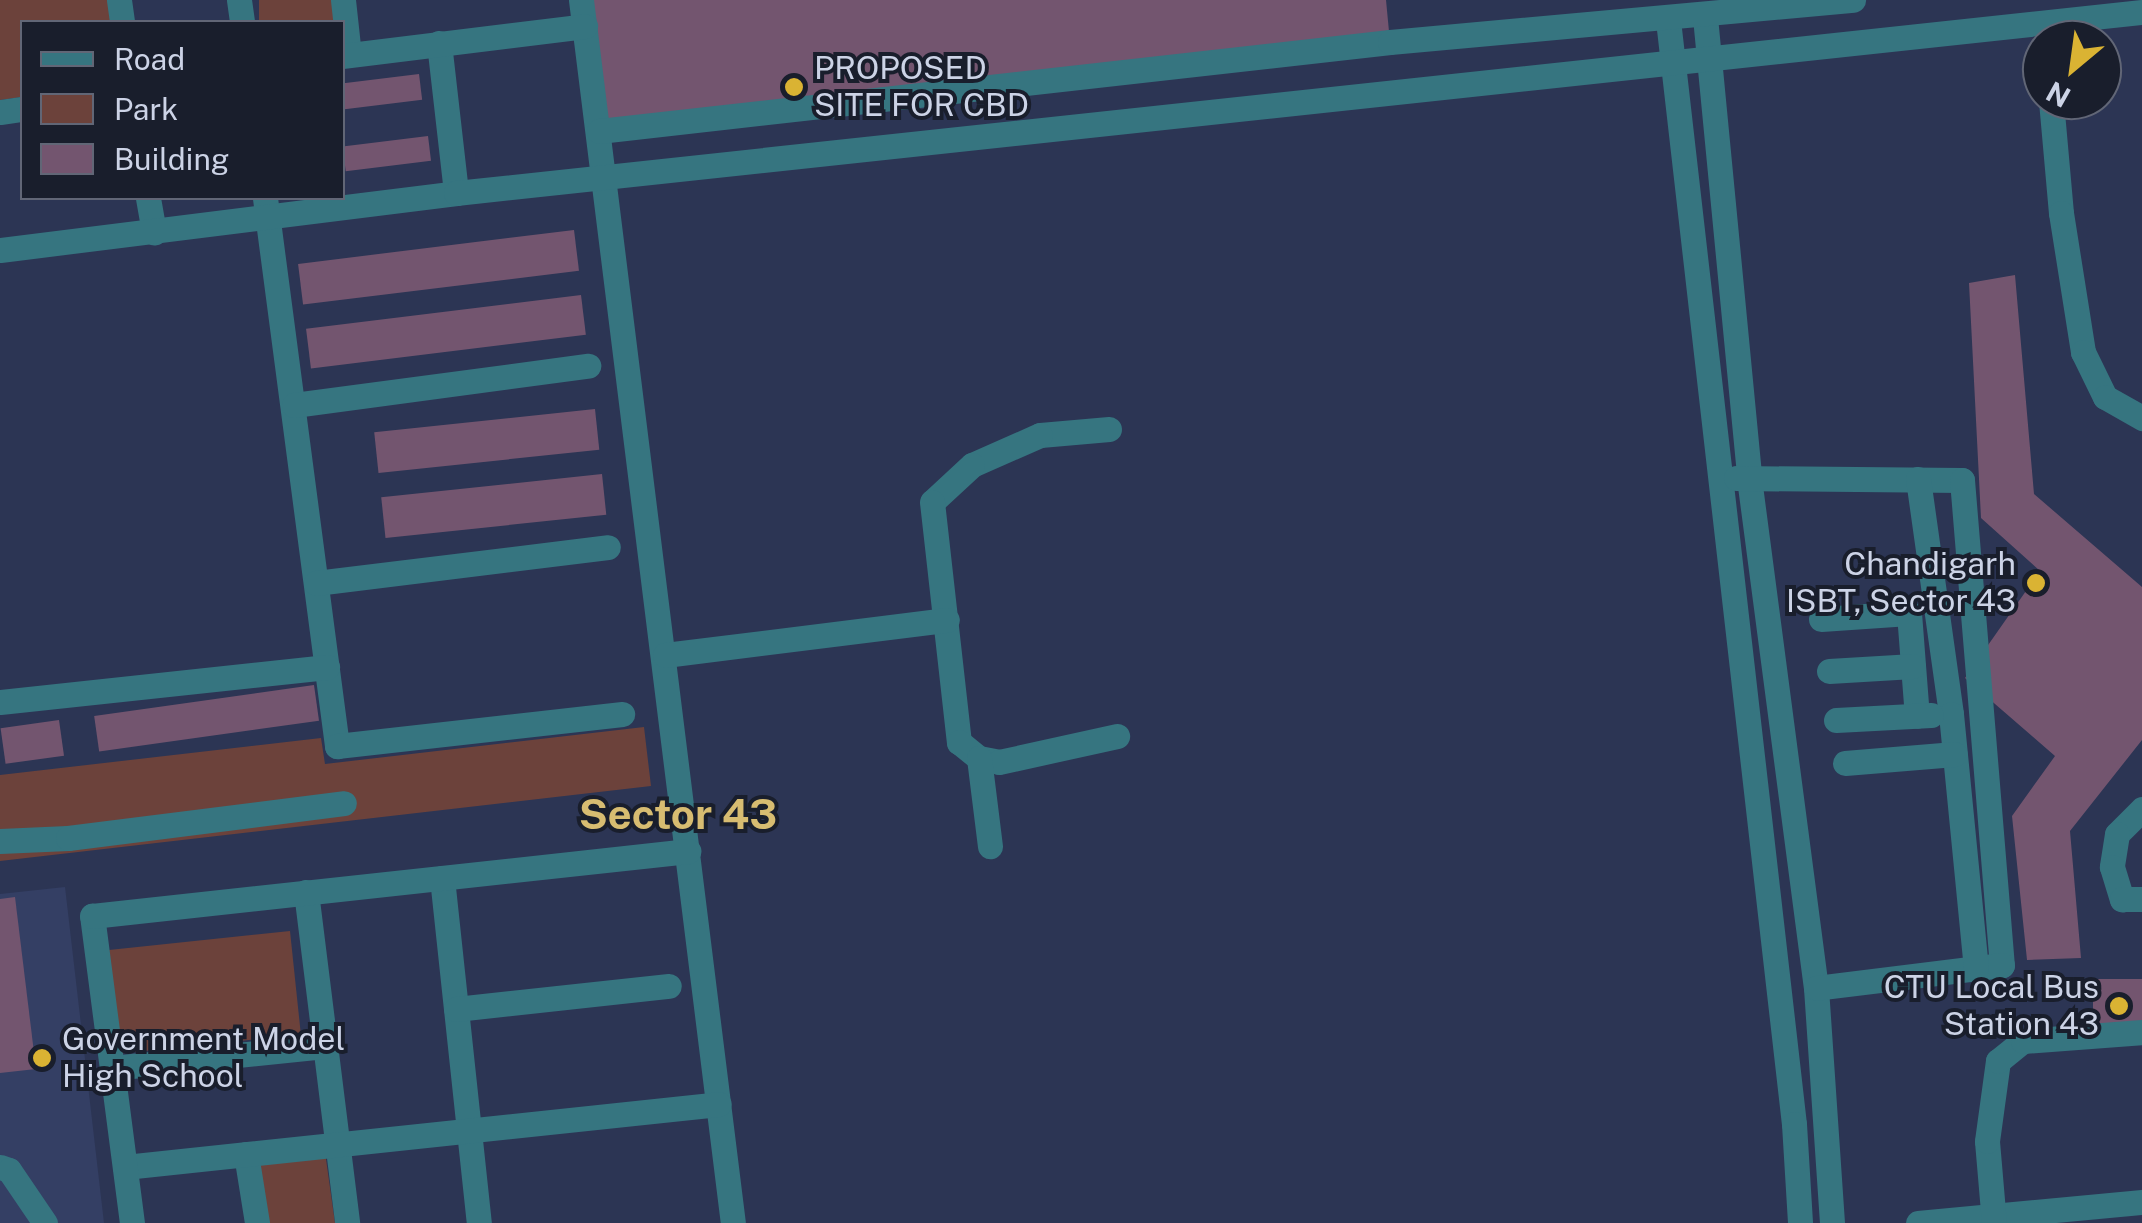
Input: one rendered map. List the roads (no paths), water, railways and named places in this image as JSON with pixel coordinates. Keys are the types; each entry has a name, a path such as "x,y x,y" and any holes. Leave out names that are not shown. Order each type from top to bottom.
{"street":[{"path":"599,131 1390,42 1668,20 1853,0"},
{"path":"0,250 154,232 267,208 603,179 1708,56 2142,12"},
{"path":"346,55 439,43 583,13 665,654 732,1223"},
{"path":"1705,16 1749,478 1816,988 1832,1223"},
{"path":"1668,20 1794,1124 1800,1223"},
{"path":"439,43 456,192"},
{"path":"2053,120 2061,213 2083,352 2105,396 2142,418"},
{"path":"148,200 154,232"},
{"path":"267,208 337,746 622,714"},
{"path":"294,405 588,366"},
{"path":"1109,429 1040,435 972,465 942,488 932,502 959,742 979,758 999,762 1117,736"},
{"path":"1719,478 1962,480 2002,965 1816,988"},
{"path":"1918,479 1951,714 1976,968"},
{"path":"316,584 608,547"},
{"path":"1822,619 1909,613 1917,716"},
{"path":"665,654 947,620"},
{"path":"1829,671 1913,666"},
{"path":"0,702 327,667"},
{"path":"1836,720 1951,714"},
{"path":"1844,763 1954,754"},
{"path":"979,758 990,846"},
{"path":"0,841 68,838 344,803"},
{"path":"2142,809 2117,834 2112,867 2122,899 2142,898"},
{"path":"132,1223 92,916 688,851"},
{"path":"442,878 479,1223"},
{"path":"306,892 347,1223"},
{"path":"456,1009 669,986"},
{"path":"1994,1219 1987,1142 1998,1061 2022,1042 2142,1032"},
{"path":"112,1068 325,1046"},
{"path":"125,1167 719,1104"},
{"path":"246,1154 256,1223"},
{"path":"0,1166 9,1170 45,1223"},
{"path":"1918,1223 1994,1219 2142,1202"}],"place":[{"name":"PROPOSED SITE FOR CBD","path":"794,87"},
{"name":"Chandigarh ISBT, Sector 43","path":"2036,583"},
{"name":"CTU Local Bus Station 43","path":"2119,1006"},
{"name":"Government Model High School","path":"42,1058"}],"district":[{"name":"Sector 43","path":"678,814"}]}
